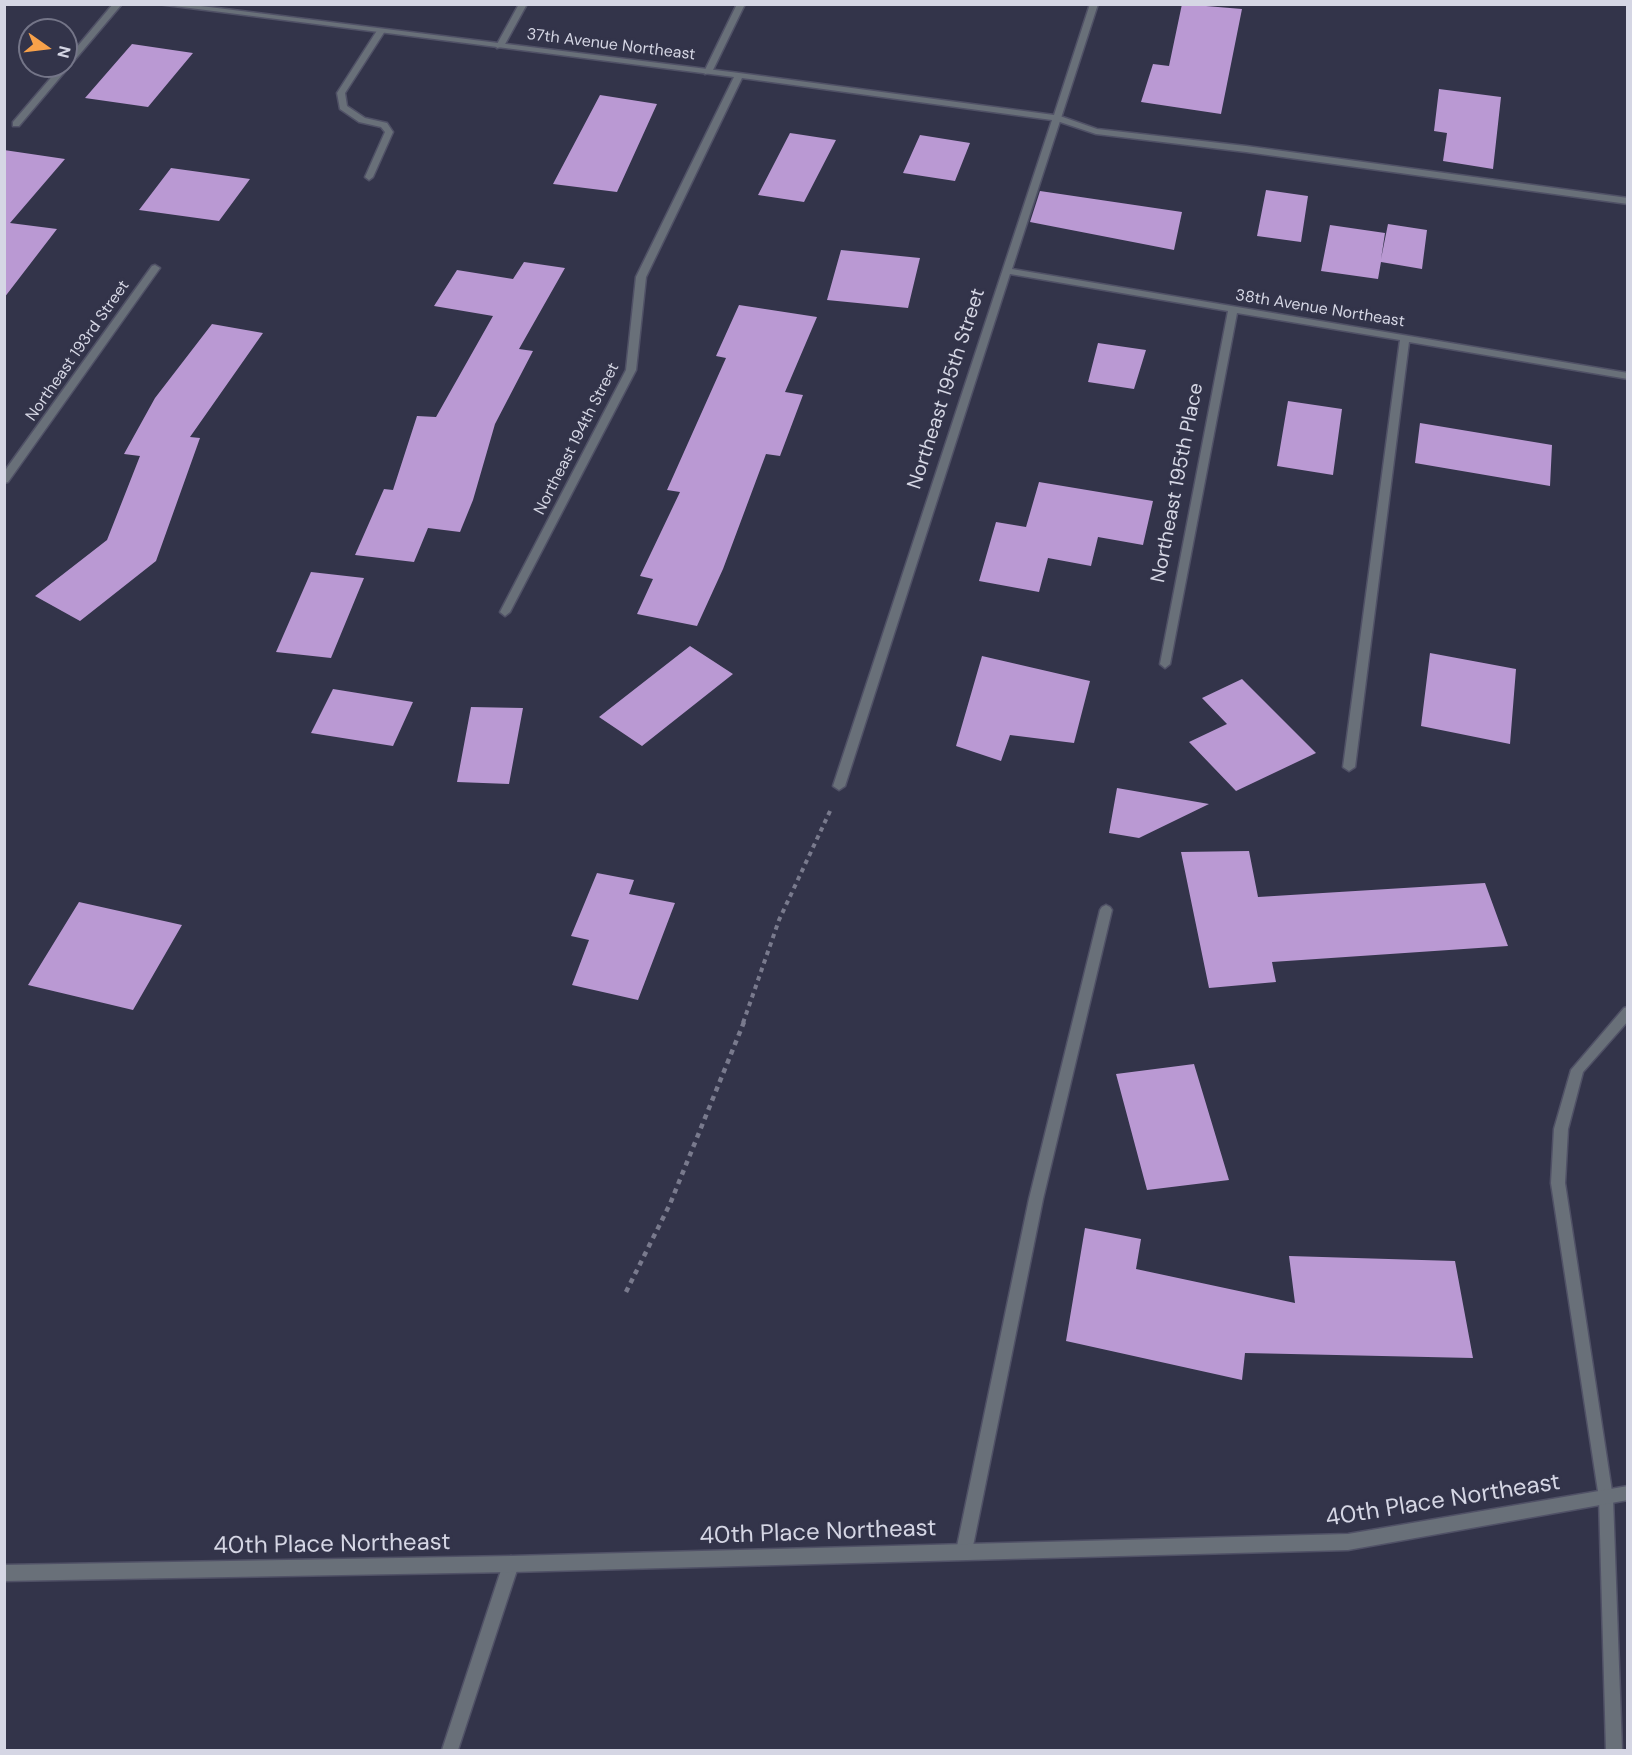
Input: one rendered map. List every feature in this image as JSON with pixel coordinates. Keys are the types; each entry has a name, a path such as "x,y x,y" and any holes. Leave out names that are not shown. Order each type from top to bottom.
{"street":[{"path":"78,52 118,4"},
{"name":"37th Avenue Northeast","path":"162,4 739,75 1057,118 1096,131 1123,135 1628,201"},
{"path":"500,46 523,4"},
{"path":"708,72 741,4"},
{"name":"Northeast 195th Street","path":"839,786 1094,4"},
{"path":"369,177 389,132 384,125 362,120 343,107 341,93 381,32"},
{"name":"Northeast 194th Street","path":"505,612 631,370 641,277 739,75"},
{"path":"15,124 55,78"},
{"name":"Northeast 193rd Street","path":"4,480 155,268"},
{"name":"38th Avenue Northeast","path":"1008,272 1628,376"},
{"name":"Northeast 195th Place","path":"1165,664 1233,310"},
{"path":"1349,766 1405,339"},
{"path":"964,1551 1036,1199 1106,910"},
{"path":"1614,1750 1606,1498 1558,1183 1561,1129 1577,1070 1628,1012"},
{"name":"40th Place Northeast","path":"4,1573 511,1564 1348,1542 1628,1493"},
{"path":"450,1750 511,1564"}],"path":[{"path":"626,1292 670,1204 719,1087 759,981 779,920 823,830 839,786"}],"building":[{"path":"1182,4 1242,9 1221,114 1141,102 1153,64 1169,66"},
{"path":"132,44 193,53 148,107 85,98"},
{"path":"1439,89 1501,97 1493,169 1443,161 1447,133 1434,131"},
{"path":"600,95 657,104 617,192 553,184"},
{"path":"790,133 836,140 804,202 758,195"},
{"path":"920,135 970,143 955,181 903,173"},
{"path":"4,150 65,159 10,223 57,229 4,298"},
{"path":"171,168 250,179 219,221 139,210"},
{"path":"1266,190 1308,196 1301,242 1257,236"},
{"path":"1040,191 1182,212 1174,250 1030,222"},
{"path":"1388,224 1427,230 1422,269 1381,262 1378,279 1321,271 1330,225 1385,233 1381,259"},
{"path":"841,250 920,258 908,308 827,300"},
{"path":"524,262 565,268 519,349 533,351 495,424 473,500 460,532 428,528 414,562 355,555 384,489 393,490 417,416 436,417 493,316 434,306 457,270 513,279"},
{"path":"739,305 817,317 785,392 803,395 780,456 766,454 723,569 697,626 637,614 653,579 640,576 680,492 667,490 726,358 716,356"},
{"path":"212,324 263,333 190,437 200,438 156,561 80,621 35,596 107,540 140,456 124,454 155,398"},
{"path":"1098,343 1146,350 1134,389 1088,382"},
{"path":"1288,401 1342,409 1333,475 1277,466"},
{"path":"1420,423 1552,445 1550,486 1415,463"},
{"path":"1039,482 1153,501 1143,545 1098,537 1091,566 1048,558 1039,592 979,581 996,522 1026,527"},
{"path":"311,572 364,578 331,658 276,652"},
{"path":"690,646 733,674 642,746 599,717"},
{"path":"1430,653 1516,669 1510,744 1421,726"},
{"path":"982,656 1090,681 1074,743 1010,735 1001,761 956,746"},
{"path":"1242,679 1316,753 1236,791 1189,742 1227,724 1202,698"},
{"path":"333,689 413,702 393,746 311,733"},
{"path":"471,707 523,708 509,784 457,782"},
{"path":"1117,788 1209,804 1139,838 1109,833"},
{"path":"1249,851 1258,897 1485,883 1508,946 1272,962 1276,982 1209,988 1181,852"},
{"path":"597,873 634,880 629,894 675,903 638,1000 572,985 589,940 571,936"},
{"path":"79,902 182,925 133,1010 28,985"},
{"path":"1194,1064 1229,1180 1147,1190 1116,1074"},
{"path":"1085,1228 1141,1239 1136,1269 1295,1303 1289,1256 1455,1261 1473,1358 1245,1353 1242,1380 1066,1341"}]}
